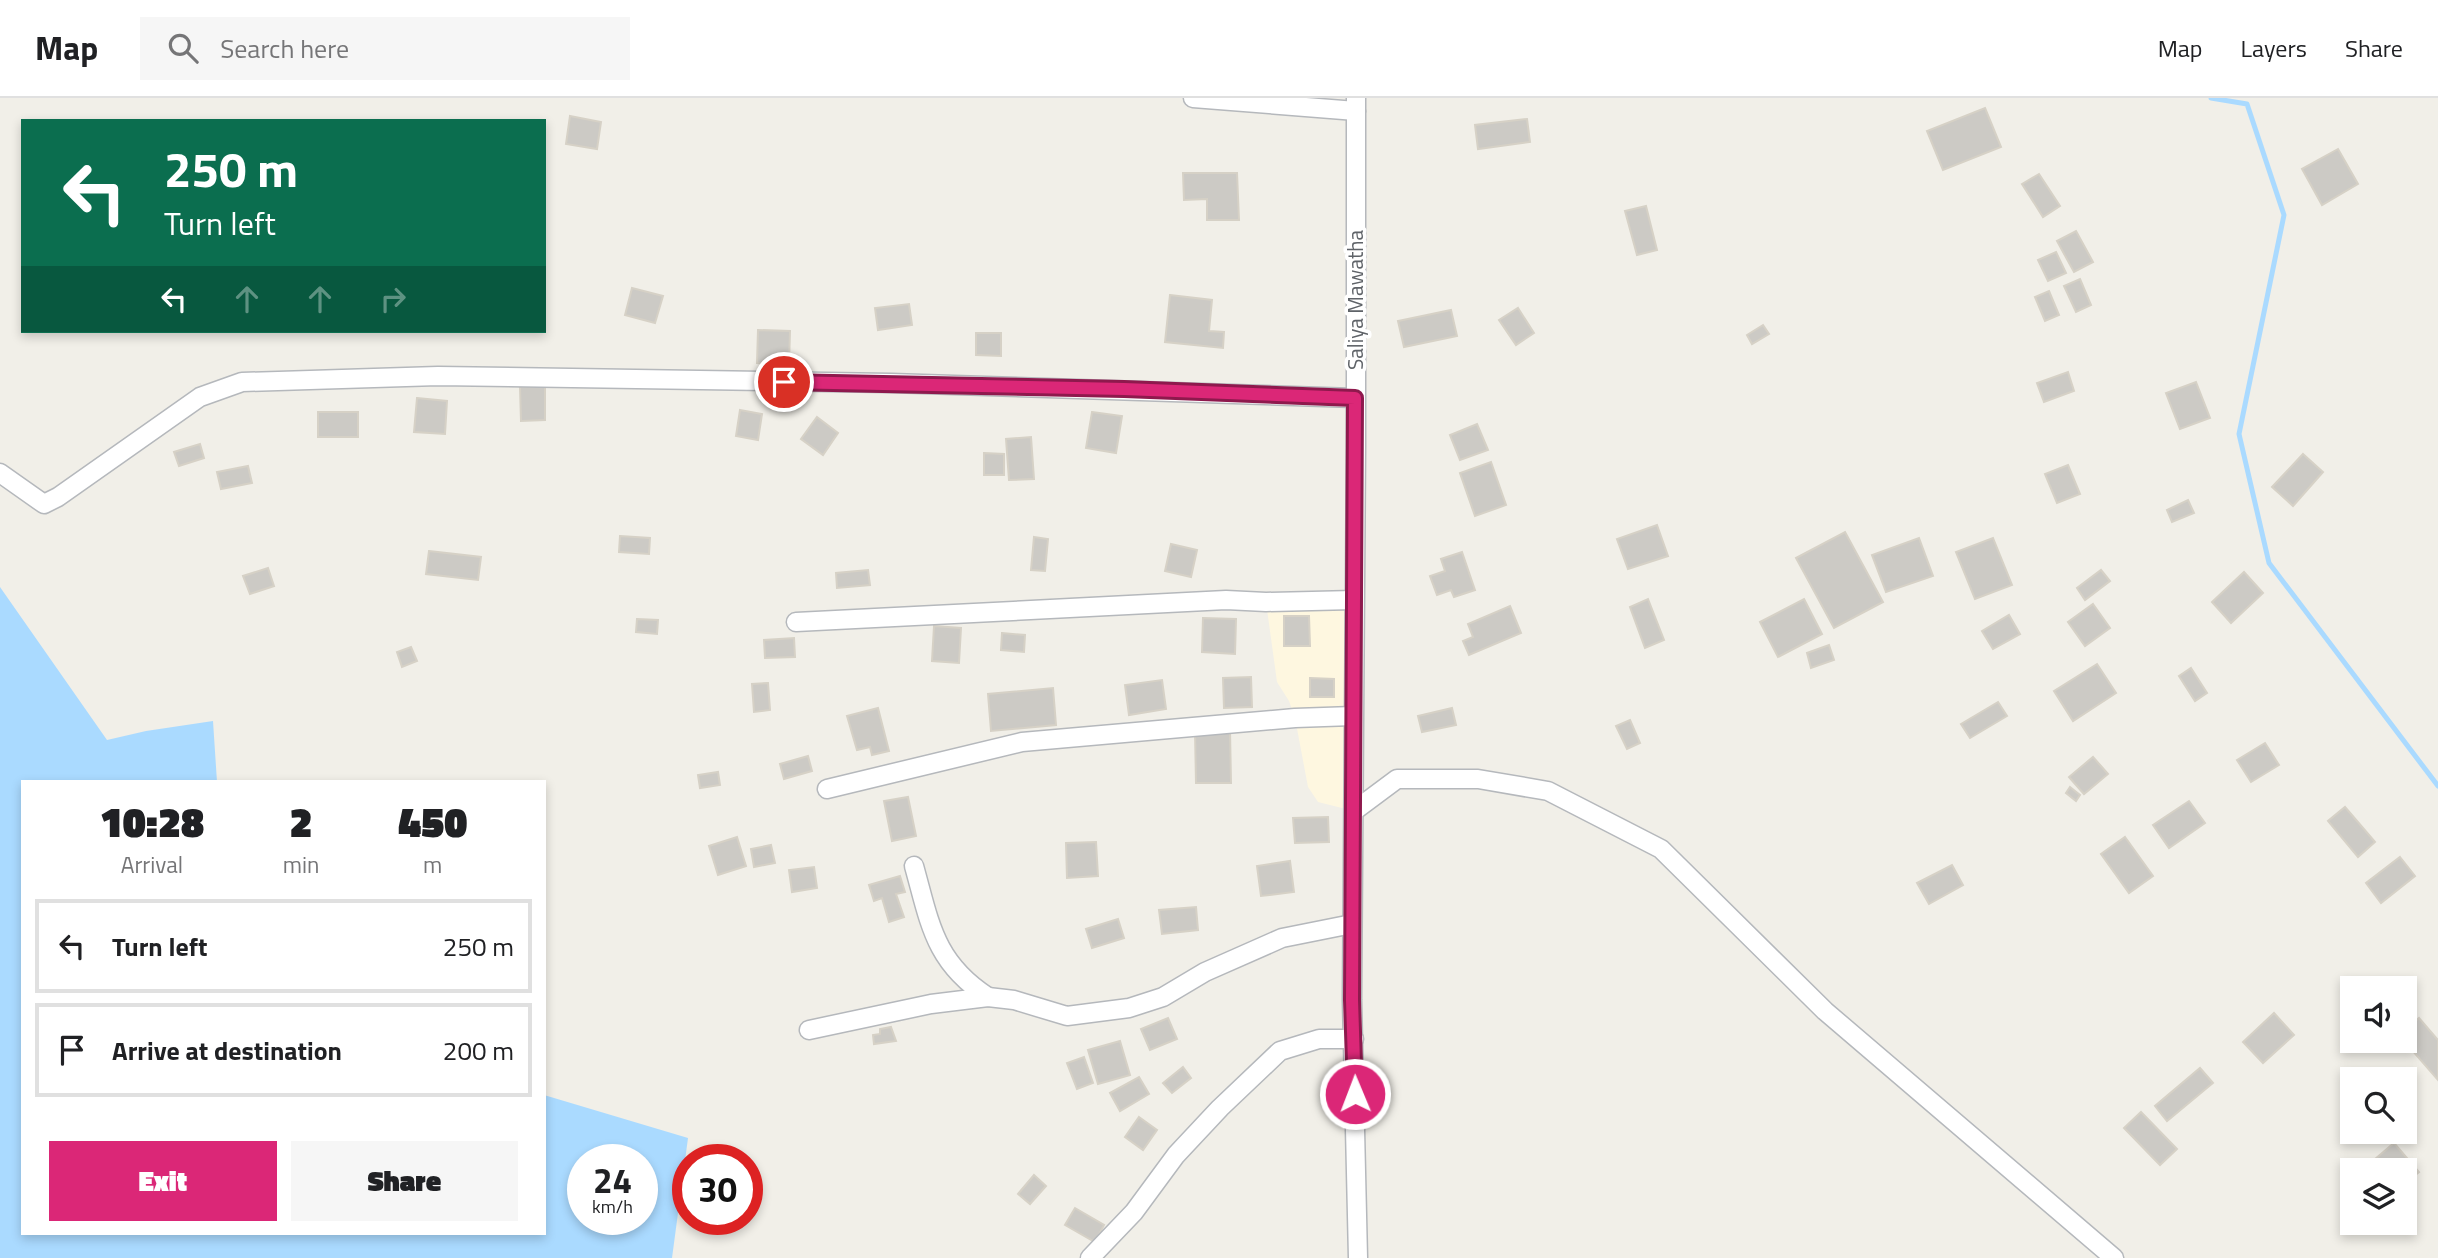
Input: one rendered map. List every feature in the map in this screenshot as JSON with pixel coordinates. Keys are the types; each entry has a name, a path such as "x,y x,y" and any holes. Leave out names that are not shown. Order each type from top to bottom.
{"street":[{"path":"1193,98 1356,105"},
{"name":"Saliya Mawatha","path":"1356,105 1352,924 1358,1258"},
{"path":"0,473 44,504 58,497 200,397 243,382 479,377 891,383 1355,398"},
{"path":"796,622 1226,600 1354,600"},
{"path":"827,789 1022,742 1295,718 1353,716"},
{"path":"1354,811 1397,779 1478,779 1548,791 1661,849 1825,1011 2114,1258"},
{"path":"914,866 936,944 966,983 988,997"},
{"path":"809,1030 931,1004 988,997 1014,1000 1066,1016 1129,1008 1163,997 1205,972 1282,938 1352,924"},
{"path":"1090,1258 1134,1212 1176,1155 1220,1108 1280,1051 1319,1038 1353,1039"}],"shaded area":[{"path":"1354,600 1354,811 1318,802 1308,787 1295,718 1289,701 1277,682 1266,602"}],"water":[{"path":"0,587 107,740 213,721 217,780 21,780 21,1235 546,1235 546,1096 688,1138 687,1144 672,1144 672,1235 675,1235 672,1258 0,1258"}],"building":[{"path":"1985,108 2001,147 1943,170 1927,131"},
{"path":"570,116 601,122 597,149 566,144"},
{"path":"1527,119 1530,142 1478,149 1475,125"},
{"path":"2338,149 2358,184 2322,205 2302,169"},
{"path":"1183,173 1237,173 1239,220 1207,220 1207,199 1184,200"},
{"path":"2039,174 2060,206 2043,217 2022,184"},
{"path":"1646,206 1657,250 1637,255 1625,211"},
{"path":"2076,231 2093,262 2074,272 2057,241"},
{"path":"2056,252 2066,273 2048,281 2038,260"},
{"path":"2080,279 2091,305 2076,312 2064,286"},
{"path":"632,288 663,296 655,323 625,315"},
{"path":"2049,291 2059,315 2045,321 2035,297"},
{"path":"1170,295 1212,300 1209,331 1224,332 1223,348 1165,342"},
{"path":"909,304 912,325 878,330 875,308"},
{"path":"1518,308 1534,333 1516,345 1499,320"},
{"path":"1451,310 1457,336 1404,347 1398,321"},
{"path":"1763,325 1769,334 1752,344 1747,335"},
{"path":"758,330 790,331 789,365 757,363"},
{"path":"976,333 1001,333 1001,356 976,355"},
{"path":"2068,372 2074,391 2044,402 2037,383"},
{"path":"2196,382 2210,418 2180,429 2166,393"},
{"path":"520,387 545,387 545,420 521,421"},
{"path":"417,398 447,401 445,434 414,432"},
{"path":"740,410 762,414 758,440 736,436"},
{"path":"318,412 358,412 358,437 318,437"},
{"path":"1092,412 1122,416 1116,453 1086,448"},
{"path":"817,417 838,433 823,455 801,439"},
{"path":"1477,424 1488,450 1460,460 1450,435"},
{"path":"1031,437 1034,479 1009,480 1006,439"},
{"path":"200,444 204,458 179,466 174,452"},
{"path":"984,453 1004,454 1004,475 984,475"},
{"path":"2303,454 2323,472 2293,506 2272,487"},
{"path":"1491,462 1506,505 1475,516 1460,473"},
{"path":"2068,465 2080,494 2057,503 2045,474"},
{"path":"248,466 252,483 221,489 217,472"},
{"path":"2188,500 2194,513 2172,522 2167,510"},
{"path":"1657,525 1668,556 1628,569 1617,539"},
{"path":"1845,532 1883,602 1834,628 1796,558"},
{"path":"620,536 650,538 649,554 619,552"},
{"path":"1034,537 1048,539 1045,571 1031,570"},
{"path":"1919,538 1933,576 1886,592 1872,555"},
{"path":"1993,538 2012,585 1975,599 1956,552"},
{"path":"1171,544 1197,550 1191,577 1165,571"},
{"path":"429,551 481,557 478,580 426,574"},
{"path":"1462,552 1475,590 1454,597 1451,590 1437,595 1430,576 1445,571 1441,559"},
{"path":"268,568 274,586 250,594 243,576"},
{"path":"868,570 870,585 837,588 836,573"},
{"path":"2101,570 2110,581 2085,600 2077,588"},
{"path":"2244,572 2263,593 2231,623 2212,602"},
{"path":"1648,599 1664,640 1645,648 1630,607"},
{"path":"1804,599 1822,634 1778,657 1760,622"},
{"path":"2093,604 2110,628 2085,646 2068,622"},
{"path":"1510,606 1521,633 1469,655 1463,641 1473,637 1468,624"},
{"path":"2009,615 2020,634 1993,649 1982,631"},
{"path":"1284,616 1309,616 1310,646 1284,646"},
{"path":"1203,618 1236,619 1235,654 1202,652"},
{"path":"637,619 658,620 657,634 636,632"},
{"path":"934,626 961,628 959,663 932,661"},
{"path":"1002,633 1025,635 1024,652 1001,650"},
{"path":"794,638 795,657 765,658 764,640"},
{"path":"1829,645 1834,660 1811,668 1807,653"},
{"path":"411,647 417,661 402,667 397,652"},
{"path":"2097,664 2116,693 2073,721 2054,691"},
{"path":"2191,668 2207,693 2195,701 2179,676"},
{"path":"1251,677 1252,707 1224,708 1223,678"},
{"path":"1310,678 1334,679 1334,697 1310,697"},
{"path":"1162,680 1166,709 1129,715 1125,685"},
{"path":"768,683 770,710 754,712 752,684"},
{"path":"1053,688 1056,725 991,731 988,694"},
{"path":"1998,702 2007,716 1970,738 1961,724"},
{"path":"878,708 889,751 872,755 870,747 857,750 847,716"},
{"path":"1452,708 1456,725 1422,732 1418,716"},
{"path":"1630,720 1640,743 1627,749 1616,726"},
{"path":"1230,730 1231,783 1196,783 1195,731"},
{"path":"2265,743 2279,765 2251,782 2237,760"},
{"path":"808,756 812,771 784,779 780,764"},
{"path":"2093,757 2108,774 2084,794 2069,777"},
{"path":"718,772 720,785 700,788 698,775"},
{"path":"2070,787 2080,795 2076,801 2066,793"},
{"path":"908,797 916,836 892,841 884,801"},
{"path":"2189,801 2205,823 2169,848 2153,825"},
{"path":"2345,807 2375,842 2358,857 2328,821"},
{"path":"1328,817 1329,842 1295,843 1293,818"},
{"path":"737,837 746,866 718,875 709,846"},
{"path":"2125,837 2153,876 2129,893 2101,854"},
{"path":"1096,842 1098,876 1067,878 1066,843"},
{"path":"771,845 775,863 754,867 751,849"},
{"path":"2400,857 2415,876 2381,903 2366,883"},
{"path":"1290,861 1294,892 1261,896 1257,866"},
{"path":"1952,865 1963,885 1929,904 1917,883"},
{"path":"814,867 817,888 792,892 789,870"},
{"path":"900,876 905,892 896,894 904,917 889,922 882,898 874,901 869,885"},
{"path":"1196,907 1198,930 1162,934 1159,910"},
{"path":"1118,919 1124,938 1092,948 1086,929"},
{"path":"2274,1013 2294,1035 2263,1063 2243,1042"},
{"path":"1168,1018 1177,1039 1150,1050 1141,1029"},
{"path":"2419,1018 2438,1040 2438,1080 2414,1053 2417,1053"},
{"path":"891,1027 896,1041 874,1044 873,1035 880,1034 880,1029"},
{"path":"1120,1041 1130,1075 1098,1084 1088,1050"},
{"path":"1084,1057 1093,1083 1077,1089 1067,1063"},
{"path":"1183,1067 1191,1078 1172,1093 1163,1083"},
{"path":"2200,1068 2213,1083 2167,1121 2155,1106"},
{"path":"1139,1077 1149,1094 1120,1111 1110,1093"},
{"path":"2141,1112 2177,1149 2160,1165 2124,1128"},
{"path":"1139,1117 1157,1130 1143,1150 1125,1137"},
{"path":"2395,1144 2407,1158 2376,1158"},
{"path":"1034,1175 1046,1186 1030,1204 1018,1194"},
{"path":"1075,1208 1104,1225 1095,1242 1065,1225"}],"waterway":[{"path":"2211,98 2247,104 2284,215 2239,434 2269,563 2438,786"}],"route":[{"path":"784,382 1124,389 1355,398 1352,1000 1355,1094"}]}
